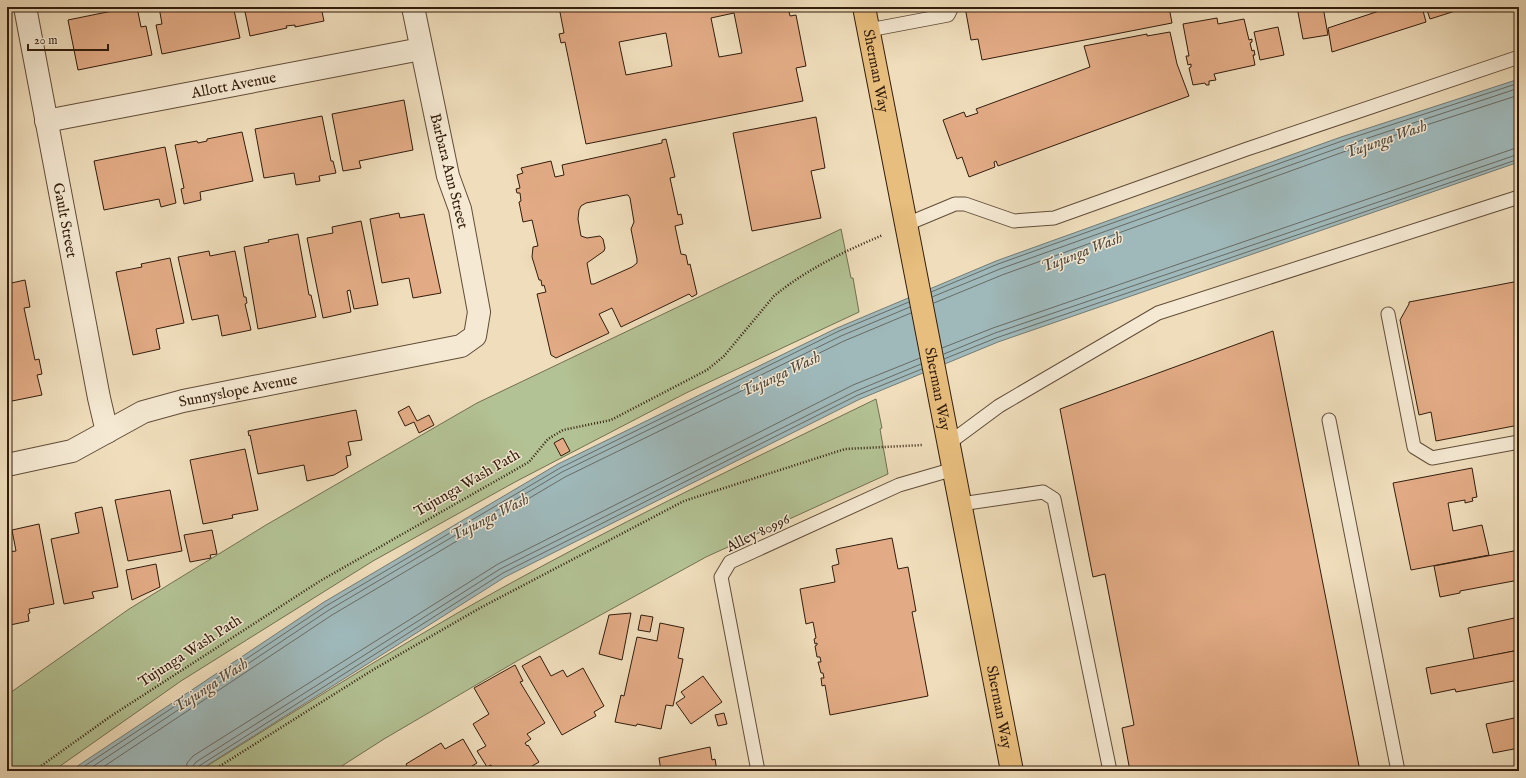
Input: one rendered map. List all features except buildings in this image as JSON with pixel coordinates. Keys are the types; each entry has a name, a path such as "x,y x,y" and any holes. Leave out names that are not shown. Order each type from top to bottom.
{"main road":[{"name":"Sherman Way","path":"864,7 912,248 1012,771"}],"street":[{"name":"Gault Street","path":"24,7 99,398 107,432"},
{"name":"Barbara Ann Street","path":"413,7 448,176 460,209 479,312 475,336"},
{"name":"Allott Avenue","path":"46,121 421,49"},
{"name":"Sunnyslope Avenue","path":"7,465 72,451 143,412 183,401 461,346 475,336"}],"lane":[{"path":"869,30 948,15 952,7"},
{"path":"907,224 955,204 965,204 1014,221 1054,218 1247,149 1519,57"},
{"path":"949,443 999,406 1158,313 1519,197"},
{"path":"1388,314 1414,447 1432,458 1519,442"},
{"path":"1329,420 1398,771"},
{"name":"Alley 80996","path":"758,771 721,577 730,562 899,485 954,469"},
{"path":"961,504 1043,492 1054,499 1110,771"}],"path":[{"name":"Tujunga Wash Path","path":"34,771 111,716 320,581 529,462 548,438 563,430 611,420 708,370 724,356 774,296 782,289 816,267 853,248 907,224"},
{"path":"212,771 371,671 473,612 684,501 844,448 949,443"}],"green space":[{"path":"841,229 851,278 853,278 859,312 686,393 515,482 373,561 181,681 53,771 7,771 7,695 129,609 266,525 477,403"},
{"path":"876,399 882,428 880,429 888,474 706,557 517,661 384,739 334,771 199,771 371,664 502,588 587,542"}],"water":[{"name":"Tujunga Wash","path":"1519,79 1519,162 998,342 860,399 505,577 198,771 70,771 324,602 558,464 837,328 996,261 1341,137"}]}
